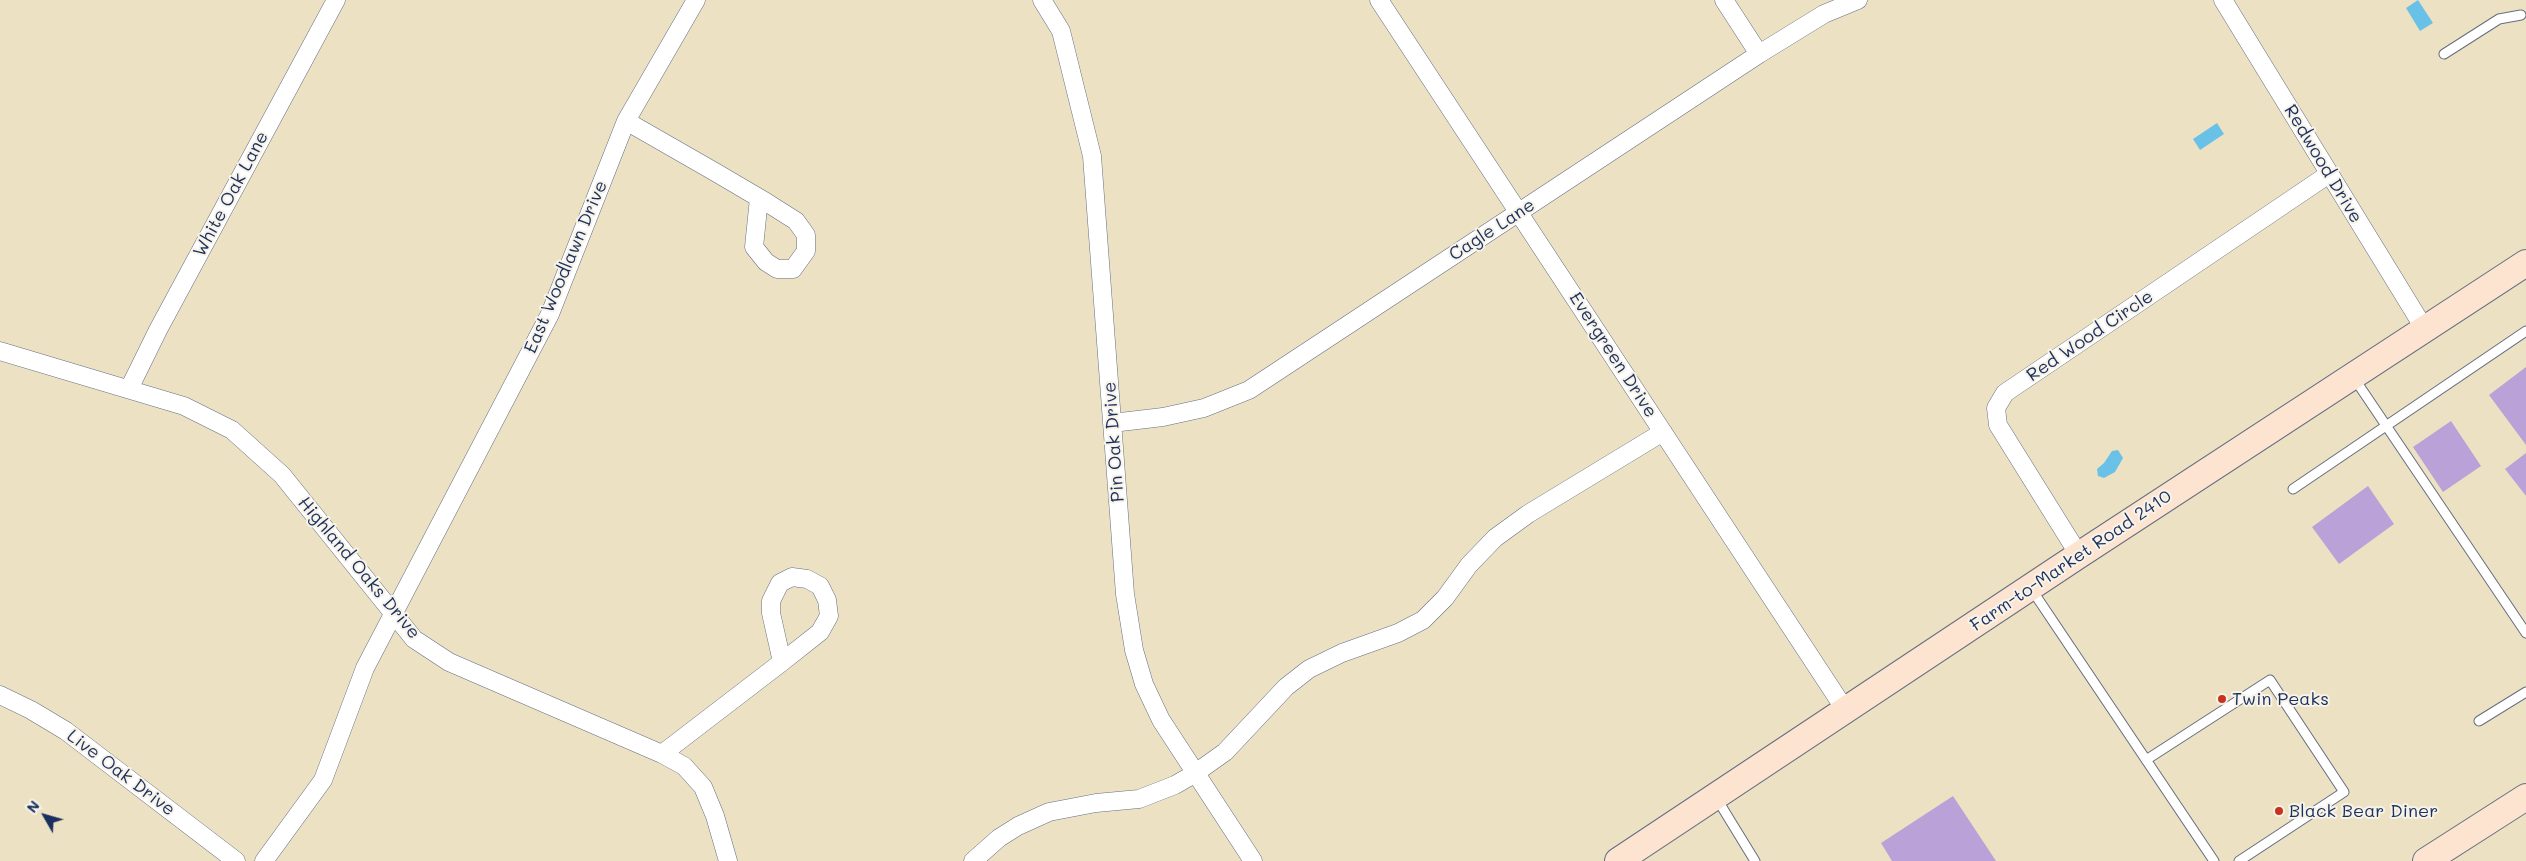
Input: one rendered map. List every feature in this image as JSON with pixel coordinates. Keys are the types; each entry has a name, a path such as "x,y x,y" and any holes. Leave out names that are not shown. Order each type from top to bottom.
{"main road":[{"name":"Farm-to-Market Road 2410","path":"1618,861 2079,555 2526,263"},
{"path":"2426,861 2526,797"}],"street":[{"name":"White Oak Lane","path":"129,388 158,330 336,0"},
{"name":"East Woodlawn Drive","path":"264,861 323,780 361,677 550,314 626,121 696,0"},
{"name":"Pin Oak Drive","path":"1042,0 1061,31 1092,156 1125,594 1134,650 1144,684 1158,713 1194,774 1252,861"},
{"name":"Evergreen Drive","path":"1379,0 1846,711"},
{"path":"1724,0 1759,54"},
{"name":"Cagle Lane","path":"1112,423 1162,417 1204,408 1248,390 1759,54 1824,14 1858,0"},
{"name":"Redwood Drive","path":"2223,0 2424,328"},
{"path":"626,121 759,198"},
{"name":"Red Wood Circle","path":"2079,555 1998,425 1996,408 2005,393 2329,174"},
{"name":"Highland Oaks Drive","path":"0,351 184,406 232,430 282,475 414,639 449,662 662,754 684,766 703,787 715,816 728,861"},
{"path":"973,861 999,838 1018,826 1049,812 1096,803 1139,799 1176,785 1194,774 1225,752 1286,687 1309,669 1342,653 1398,633 1423,620 1445,598 1469,566 1495,538 1528,514 1663,432"},
{"path":"662,754 782,662 820,632 829,616 828,600 820,586 807,579 792,577 780,583 770,601 771,614 782,662"},
{"name":"Live Oak Drive","path":"0,694 66,731 236,861"}],"lane":[{"path":"2444,54 2499,19 2524,16"},
{"path":"2293,489 2526,331"},
{"path":"2353,375 2526,633"},
{"path":"2030,588 2214,861"},
{"path":"2146,760 2270,680 2344,792 2239,861"},
{"path":"2479,721 2526,692"},
{"path":"1716,796 1755,861"}],"water":[{"path":"2418,0 2433,23 2420,31 2406,8"},
{"path":"2217,123 2224,134 2200,150 2193,139"},
{"path":"2118,450 2123,458 2115,472 2104,478 2098,476 2097,469 2104,463 2112,451"}],"building":[{"path":"2526,367 2526,445 2489,395"},
{"path":"2451,421 2481,466 2443,492 2413,447"},
{"path":"2526,453 2526,496 2505,469"},
{"path":"2368,486 2394,524 2339,564 2312,527"},
{"path":"1953,796 1996,861 1892,861 1881,843"}],"place":[{"name":"Twin Peaks","path":"2222,699"},
{"name":"Black Bear Diner","path":"2279,811"}]}
